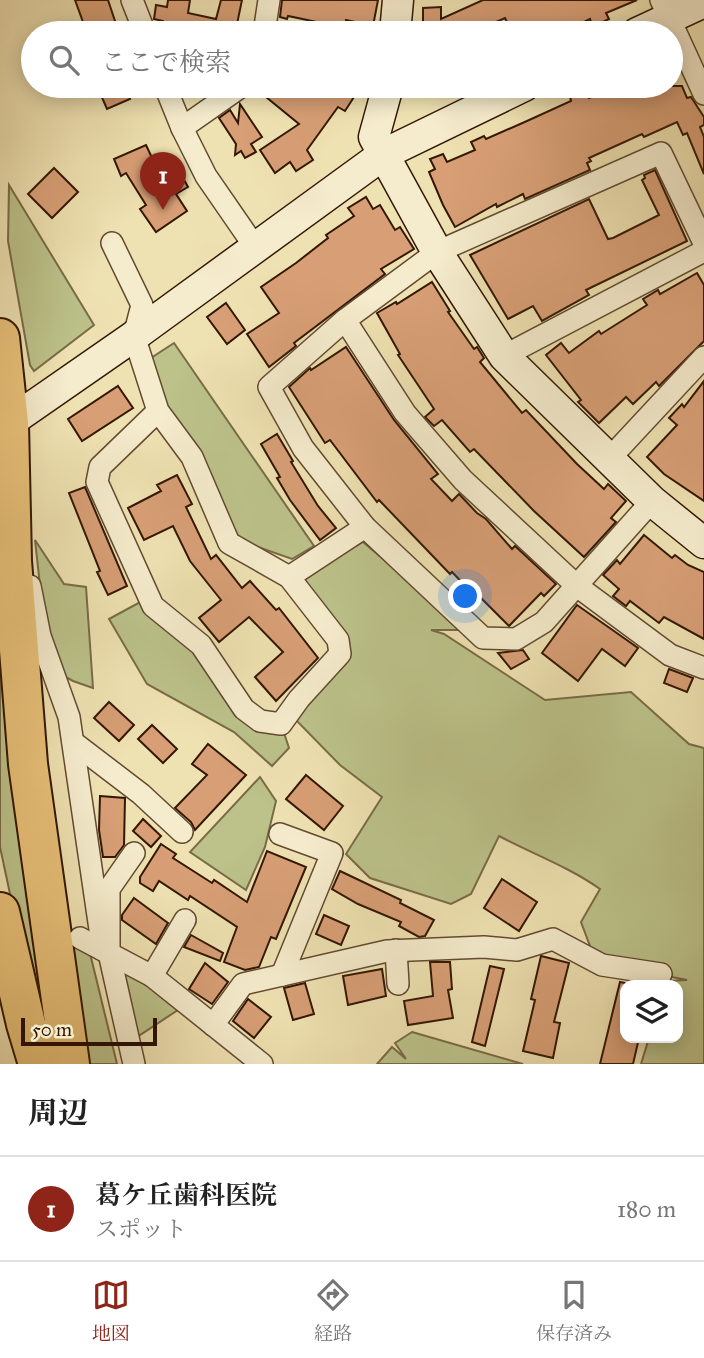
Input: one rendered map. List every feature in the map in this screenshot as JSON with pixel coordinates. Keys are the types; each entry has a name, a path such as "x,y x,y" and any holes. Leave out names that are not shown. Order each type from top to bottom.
{"highway":[{"path":"0,338 11,538 28,764 71,1064"},
{"path":"0,912 37,1064"},
{"path":"0,1026 13,1064"}],"street":[{"path":"132,0 140,21"},
{"path":"266,21 269,0"},
{"path":"396,21 398,0"},
{"path":"651,21 665,9 704,2"},
{"path":"683,48 704,94"},
{"path":"170,98 206,176 255,247"},
{"path":"182,128 225,98"},
{"path":"385,98 374,137 437,252 504,356 652,501 704,542"},
{"path":"4,426 134,336 384,154 499,98"},
{"path":"652,501 544,622 516,639 483,638 365,527 303,448 269,387 345,320 437,252 661,153 704,243"},
{"path":"112,243 142,305 134,336 158,411 192,457 229,542 289,578 338,640 340,654 299,699 281,724 260,721 244,709 201,645 153,606 97,482 100,467 158,411"},
{"path":"504,356 704,251"},
{"path":"345,320 405,413 455,471 577,586 670,654 704,668"},
{"path":"610,458 704,357"},
{"path":"289,578 365,527"},
{"path":"11,538 29,583 40,636 66,706 106,951 130,1059"},
{"path":"73,742 141,794 182,832"},
{"path":"280,834 332,853 282,975"},
{"path":"106,951 109,889 134,853"},
{"path":"152,976 185,920"},
{"path":"80,938 152,976 262,1064"},
{"path":"214,1025 243,984 396,950 484,947 517,950 553,939 602,965 661,974"},
{"path":"396,950 398,984"}],"green space":[{"path":"9,185 94,325 34,371 30,365 8,241"},
{"path":"174,343 314,546 292,559 241,541 167,412 148,360"},
{"path":"35,540 64,584 86,587 93,688 53,670 45,631"},
{"path":"363,542 467,630 431,630 444,634 545,700 631,692 689,744 704,748 704,1064 641,1064 647,1043 683,1043 683,980 687,980 596,962 581,922 600,889 576,874 499,836 471,894 451,904 370,878 346,854 382,797 340,765 293,717 350,652 300,577"},
{"path":"144,600 201,645 242,706 281,724 289,748 272,766 234,732 147,684 109,619"},
{"path":"0,642 57,1064 42,1044 0,847"},
{"path":"260,777 276,801 265,847 246,890 190,852"},
{"path":"57,938 87,941 117,1064 77,1064"},
{"path":"109,953 187,1004 128,1043"},
{"path":"412,1032 523,1064 377,1064 392,1047 406,1059 395,1043"}],"building":[{"path":"75,0 108,0 115,21 83,21"},
{"path":"168,0 190,0 188,13 216,19 221,0 242,0 238,21 154,19 156,5 167,7"},
{"path":"282,0 378,0 374,21 312,21 280,17"},
{"path":"483,0 637,0 606,13 609,19 605,21 506,21 505,18 498,21 423,21 423,8 441,7 441,19"},
{"path":"683,88 687,98 691,97 704,117 704,125 700,127 704,137 704,174 687,133 683,135 677,122 644,137 642,134 589,158 591,161 587,163 590,170 525,199 523,194 497,207 496,204 455,227 429,172 435,169 430,159 443,154 447,162 475,150 471,142 484,136 486,139 571,101 570,98 683,98"},
{"path":"102,98 130,98 130,99 107,109"},
{"path":"267,98 353,98 345,111 338,107 307,150 313,160 296,171 290,162 275,173 260,150 299,124"},
{"path":"240,104 262,137 251,144 256,152 245,158 241,151 235,155 236,144 219,118 230,110 238,123"},
{"path":"146,145 153,160 172,178 180,173 188,187 176,194 187,211 156,232 140,209 146,205 126,173 121,176 114,159"},
{"path":"54,168 78,192 52,218 28,194"},
{"path":"655,170 687,241 586,290 589,295 542,321 533,306 508,319 470,255 589,199 608,239 613,238 659,215 642,180 644,175"},
{"path":"366,197 373,209 380,205 395,230 400,227 414,249 381,269 385,274 294,343 296,346 269,367 247,334 279,313 261,287 296,263 328,238 326,235 354,216 348,208"},
{"path":"697,273 704,285 704,341 659,386 656,382 633,404 626,397 599,423 578,402 581,400 546,355 561,343 569,353 599,331 601,334 647,305 643,299 658,290 660,294"},
{"path":"432,282 450,311 448,312 474,349 477,347 484,358 480,362 522,413 526,410 604,489 608,484 626,501 611,518 616,522 584,557 534,511 474,449 470,452 442,420 434,426 425,417 434,409 398,355 400,354 377,313"},
{"path":"226,303 245,330 227,344 207,317"},
{"path":"346,347 394,420 438,474 431,479 452,501 459,494 512,549 515,546 556,584 544,596 541,593 509,626 477,594 475,596 452,572 450,574 379,500 377,502 330,440 325,443 289,387 310,368 311,370"},
{"path":"704,381 704,501 664,474 647,457 677,425 669,418 682,404 684,407"},
{"path":"118,386 133,408 82,441 68,419"},
{"path":"277,434 318,506 336,528 320,540 290,500 261,444"},
{"path":"177,475 192,504 186,507 211,559 216,555 242,588 250,581 276,610 279,608 318,658 276,701 255,677 283,652 249,617 219,642 199,618 221,600 190,561 173,526 144,540 128,508 161,491 157,485"},
{"path":"85,487 127,586 108,595 69,493"},
{"path":"644,535 672,558 675,555 704,572 704,639 664,617 659,623 630,601 626,606 613,596 619,589 603,575 617,560 620,564"},
{"path":"577,605 638,648 625,666 602,649 578,681 542,653"},
{"path":"523,650 529,659 511,669 498,653"},
{"path":"669,669 693,678 687,692 664,683"},
{"path":"109,702 134,725 119,741 94,718"},
{"path":"152,725 177,749 163,763 138,739"},
{"path":"208,744 246,775 195,830 191,822 175,808 207,775 192,764"},
{"path":"306,775 343,806 324,830 286,799"},
{"path":"100,796 125,798 124,845 115,857 103,857 99,830"},
{"path":"143,819 161,836 151,847 133,831"},
{"path":"161,844 176,854 173,858 247,902 267,851 306,867 276,939 271,937 259,967 245,970 224,962 237,927 190,896 188,900 159,881 153,891 140,883 140,877"},
{"path":"340,871 401,900 400,903 434,920 425,936 419,937 399,926 401,922 358,904 332,889"},
{"path":"502,879 537,902 519,931 484,908"},
{"path":"134,898 168,923 156,944 122,920 122,915"},
{"path":"324,915 349,926 341,945 316,934"},
{"path":"191,935 223,953 220,961 184,947"},
{"path":"541,956 569,963 554,1022 560,1023 553,1058 523,1051 535,1000 531,999"},
{"path":"430,962 450,962 452,989 448,990 453,1018 408,1025 404,1001 433,996"},
{"path":"205,963 228,982 212,1004 189,989"},
{"path":"490,966 504,969 485,1046 472,1042"},
{"path":"382,969 386,996 348,1005 343,976"},
{"path":"620,982 620,1043 638,1043 633,1064 600,1064"},
{"path":"305,983 314,1014 293,1020 284,988"},
{"path":"248,999 271,1017 254,1038 233,1021"}],"tunnel":[{"path":"0,908 55,929"}],"place":[{"name":"葛ケ丘歯科医院","path":"163,210"}]}
